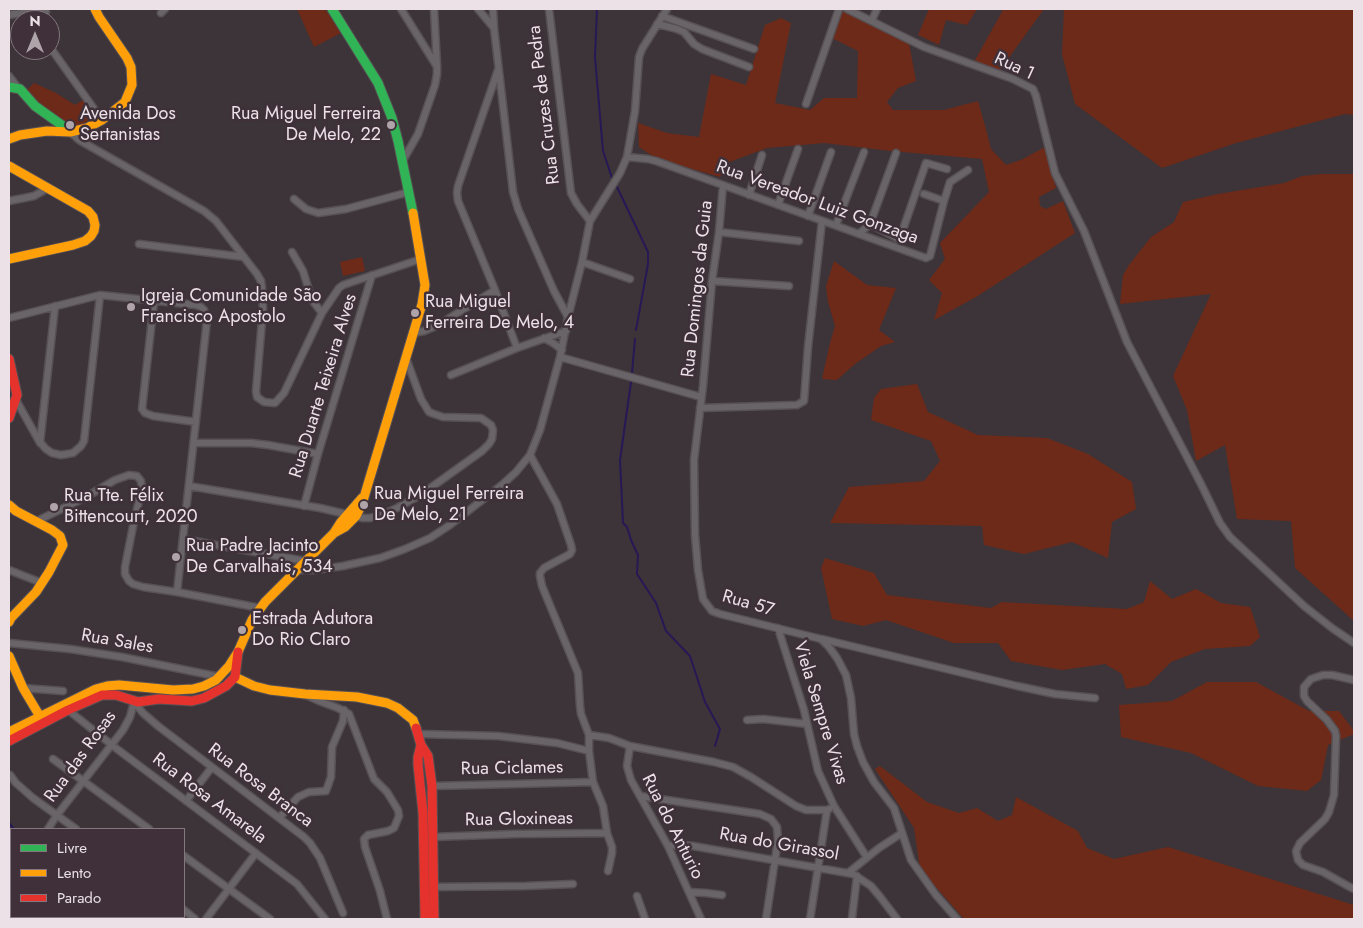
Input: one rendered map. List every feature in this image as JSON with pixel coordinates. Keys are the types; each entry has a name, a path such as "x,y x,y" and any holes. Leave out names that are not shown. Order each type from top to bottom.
{"street":[{"path":"9,139 20,135 47,131 70,132 87,128 102,120 125,102 132,85 131,67 95,9"},
{"path":"9,741 41,720 96,689 119,685 173,690 193,688 210,683 220,677 238,652 252,620 260,608 334,533 345,527 362,497 406,358 424,293 424,277 409,192 392,118 378,83 332,9"},
{"path":"401,9 437,66"},
{"path":"402,162 418,134 435,85 437,66 434,9"},
{"path":"478,9 494,28"},
{"path":"493,9 514,197 554,291 568,317"},
{"name":"Rua Cruzes de Pedra","path":"549,9 571,193 590,221"},
{"path":"296,570 315,570 343,566 380,558 430,538 496,490 516,472 530,455 540,430 561,354 590,221 628,157 635,110 639,57 667,9"},
{"path":"806,104 839,9"},
{"name":"Rua 1","path":"847,9 924,47 1012,79 1033,89 1055,173 1084,231 1127,342 1223,530 1304,606 1354,643"},
{"path":"872,20 877,9"},
{"path":"662,16 754,49"},
{"path":"657,24 684,32 702,50 750,67"},
{"path":"59,60 102,120"},
{"path":"499,66 457,193 458,201 496,290 517,348"},
{"path":"9,76 35,106 79,140 204,211 216,221 244,256 258,276 262,288 263,309 256,394 264,402 274,403 284,393 322,312 339,288 421,259"},
{"path":"9,87 22,91"},
{"path":"9,92 22,91"},
{"path":"398,141 411,147"},
{"path":"778,205 798,148"},
{"path":"808,216 830,152"},
{"path":"836,225 864,152"},
{"path":"859,234 870,224 896,153"},
{"path":"749,195 762,155"},
{"name":"Rua Vereador Luiz Gonzaga","path":"628,157 648,159 926,258 930,256 950,182 968,170"},
{"path":"870,224 900,238 926,163 947,169"},
{"path":"9,166 88,211 94,221 94,231 85,240 73,245 9,259"},
{"name":"Rua Domingos da Guia","path":"701,397 723,185"},
{"path":"9,201 28,198 48,188"},
{"path":"294,199 306,209 318,213 346,209 409,192"},
{"path":"924,194 944,201"},
{"path":"700,408 797,406 804,401 822,221"},
{"path":"719,232 799,241"},
{"path":"139,244 244,256"},
{"path":"292,252 303,271 312,300 322,312"},
{"path":"582,262 630,279"},
{"name":"Rua Duarte Teixeira Alves","path":"304,506 372,275"},
{"path":"712,281 789,286"},
{"path":"413,333 438,325 496,290"},
{"path":"16,400 40,443 52,453 61,455 73,453 83,444 86,432 100,295"},
{"path":"9,318 100,295 196,305 201,307 206,314 208,320 177,592"},
{"path":"154,301 142,409 145,413 153,416 196,422"},
{"path":"40,443 55,306"},
{"path":"451,375 517,348 566,331"},
{"path":"544,338 553,343 561,354 701,397"},
{"path":"189,486 370,518 381,515 414,499 482,451 492,440 493,430 491,425 481,418 443,417 429,412 421,399 406,358"},
{"path":"9,359 16,390 16,400 9,418"},
{"name":"Rua 57","path":"701,397 694,460 694,535 703,599 712,611 1026,688 1055,694 1095,698"},
{"path":"194,443 251,443 318,454"},
{"path":"530,455 557,504 572,550 570,554 544,568 540,576 542,586 578,673 581,714 589,735 593,782 603,806 607,833 612,847 608,871"},
{"path":"36,521 86,497 115,480 129,475 137,476 142,481 142,489 128,550 125,567 126,578 133,584 143,587 260,608"},
{"path":"9,504 16,511 60,536 63,546 36,592 9,622"},
{"path":"184,539 305,561"},
{"path":"9,570 42,582"},
{"name":"Viela Sempre Vivas","path":"778,628 796,681 818,771 823,784 866,856"},
{"path":"821,639 837,658 846,675 851,698 854,734 868,773 894,808 907,850 917,870 936,896 957,919"},
{"name":"Rua Sales","path":"9,643 122,657 220,677"},
{"path":"9,732 107,694 116,695 134,702 159,699 192,701 204,698 226,686 236,677 238,652"},
{"path":"9,656 23,688 41,720"},
{"path":"1354,680 1323,675 1311,679 1304,687 1304,696 1307,701 1335,730 1334,795 1325,819 1300,843 1296,851 1298,860 1303,865 1323,872 1354,889"},
{"path":"236,677 254,686 270,690 357,697 387,703 398,708 413,720 421,745 428,756 432,786 432,887 434,919"},
{"path":"23,688 63,691"},
{"path":"159,699 161,690"},
{"path":"305,694 344,710 349,714 374,779 388,792 399,814 394,828 368,835 364,839 387,919"},
{"name":"Rua das Rosas","path":"49,828 123,730 130,717 134,702"},
{"name":"Rua Rosa Branca","path":"134,702 143,713 304,837 316,851 343,913"},
{"name":"Rua Rosa Amarela","path":"68,710 112,746 301,887 325,919"},
{"path":"280,817 298,797 309,792 326,791 330,777 332,747 343,721 344,710"},
{"path":"747,720 763,719 807,724"},
{"path":"419,734 498,736 557,743 590,751"},
{"path":"589,735 609,738 630,746 714,762 733,768 751,777 796,806 806,810 827,810 835,807"},
{"path":"421,745 418,765 422,796 425,919"},
{"name":"Rua do Anturio","path":"630,746 627,760 628,773 668,846 701,919"},
{"path":"53,759 148,828"},
{"path":"186,800 212,767"},
{"path":"10,775 22,788 75,828"},
{"name":"Rua Ciclames","path":"432,786 593,782"},
{"path":"640,796 766,816 776,824 778,840 766,919"},
{"path":"810,919 827,810"},
{"name":"Rua Gloxineas","path":"432,838 514,834 607,833"},
{"name":"Rua do Girassol","path":"668,846 693,846 848,873 866,856 902,833"},
{"path":"206,919 256,853"},
{"path":"185,857 270,919"},
{"path":"848,873 857,876 871,886 897,919"},
{"path":"852,918 857,876"},
{"path":"432,887 573,884"},
{"path":"689,892 722,895"},
{"path":"637,896 645,919"},
{"path":"185,911 195,919"}],"shaded area":[{"path":"297,9 325,9 341,33 314,47"},
{"path":"929,9 977,9 967,25 946,20 939,45 918,35"},
{"path":"1002,9 1044,9 1000,70 974,62"},
{"path":"1064,9 1354,9 1354,115 1345,114 1236,143 1162,168 1075,104 1062,54"},
{"path":"843,11 909,43 916,81 898,88 887,102 893,110 944,110 978,101 991,149 1006,165 1023,159 1045,147 1056,188 1039,197 1040,206 1046,209 1063,201 1075,233 976,297 934,320 942,293 929,280 945,259 940,243 989,192 982,159 824,143 767,148 727,163 720,177 657,159 639,147 638,123 667,133 699,137 711,74 746,85 765,25 781,18 791,23 775,103 810,110 824,98 857,98 858,51 832,38"},
{"path":"34,83 56,93 75,105 83,100 95,116 83,124 72,127 64,125 26,91"},
{"path":"1354,174 1354,621 1295,568 1291,521 1237,519 1225,445 1196,461 1187,410 1173,376 1211,294 1120,304 1123,275 1129,265 1151,237 1174,222 1183,202 1284,183 1302,176"},
{"path":"362,257 365,271 343,276 340,262"},
{"path":"834,261 867,285 896,288 879,330 895,342 881,346 855,364 837,380 822,379 835,326 828,302 826,286"},
{"path":"917,384 928,412 978,435 1047,438 1088,454 1132,482 1136,509 1112,522 1108,558 1072,542 1024,554 984,545 982,526 830,523 849,487 924,481 940,461 931,441 871,420 874,398 881,389"},
{"path":"825,558 874,573 887,595 991,608 1002,602 1127,609 1144,602 1150,581 1172,599 1196,589 1221,603 1250,607 1260,637 1250,646 1205,649 1171,662 1148,685 1126,689 1122,674 1105,664 1062,670 1011,661 998,643 954,643 886,620 863,626 832,619 821,568"},
{"path":"1207,682 1256,682 1309,711 1339,711 1354,731 1354,734 1328,745 1321,780 1307,791 1258,786 1191,753 1121,737 1119,705 1172,701"},
{"path":"880,766 927,802 959,813 977,808 998,821 1012,815 1016,797 1078,831 1087,848 1114,859 1168,847 1354,905 1354,919 964,919 920,869 914,828 875,769"}],"waterway":[{"path":"597,9 595,57 603,151 612,178"},
{"path":"617,187 648,252 648,264 636,330"},
{"path":"632,373 635,339"},
{"path":"631,382 620,460 623,523 627,527 638,555 637,574 656,603 666,631 690,656 705,702 720,729 715,746"},
{"path":"9,823 13,828"}],"traffic: fast":[{"path":"332,9 378,83 392,118 413,213"},
{"path":"9,87 20,89 35,106 70,131"}],"traffic: slow":[{"path":"9,139 20,135 47,131 70,132 87,128 102,120 125,102 132,85 131,67 95,9"},
{"path":"9,166 88,211 93,217 95,225 91,236 85,241 9,259"},
{"path":"334,533 345,527 356,516 362,504 422,304 425,285 413,213"},
{"path":"9,732 96,689 107,686 119,685 173,690 193,689 216,680 229,666 238,652 252,620 265,602 334,533 362,498"},
{"path":"9,505 16,511 52,530 60,536 63,545 36,592 9,622"},
{"path":"9,656 23,688 42,720"},
{"path":"235,677 254,686 270,690 357,697 387,703 398,708 413,720 416,728"}],"traffic: jam":[{"path":"9,359 17,395 9,418"},
{"path":"9,741 68,710 102,695 116,695 138,702 159,699 192,701 204,698 226,686 235,677 238,652"},
{"path":"416,728 421,745 428,756 432,786 434,919"},
{"path":"421,745 418,765 423,813 425,919"}],"place":[{"name":"Avenida Dos Sertanistas","path":"70,125"},
{"name":"Rua Miguel Ferreira De Melo, 22","path":"391,125"},
{"name":"Igreja Comunidade São Francisco Apostolo","path":"131,307"},
{"name":"Rua Miguel Ferreira De Melo, 4","path":"415,313"},
{"name":"Rua Miguel Ferreira De Melo, 21","path":"364,505"},
{"name":"Rua Tte. Félix Bittencourt, 2020","path":"54,507"},
{"name":"Rua Padre Jacinto De Carvalhais, 534","path":"176,557"},
{"name":"Estrada Adutora Do Rio Claro","path":"242,630"}]}
